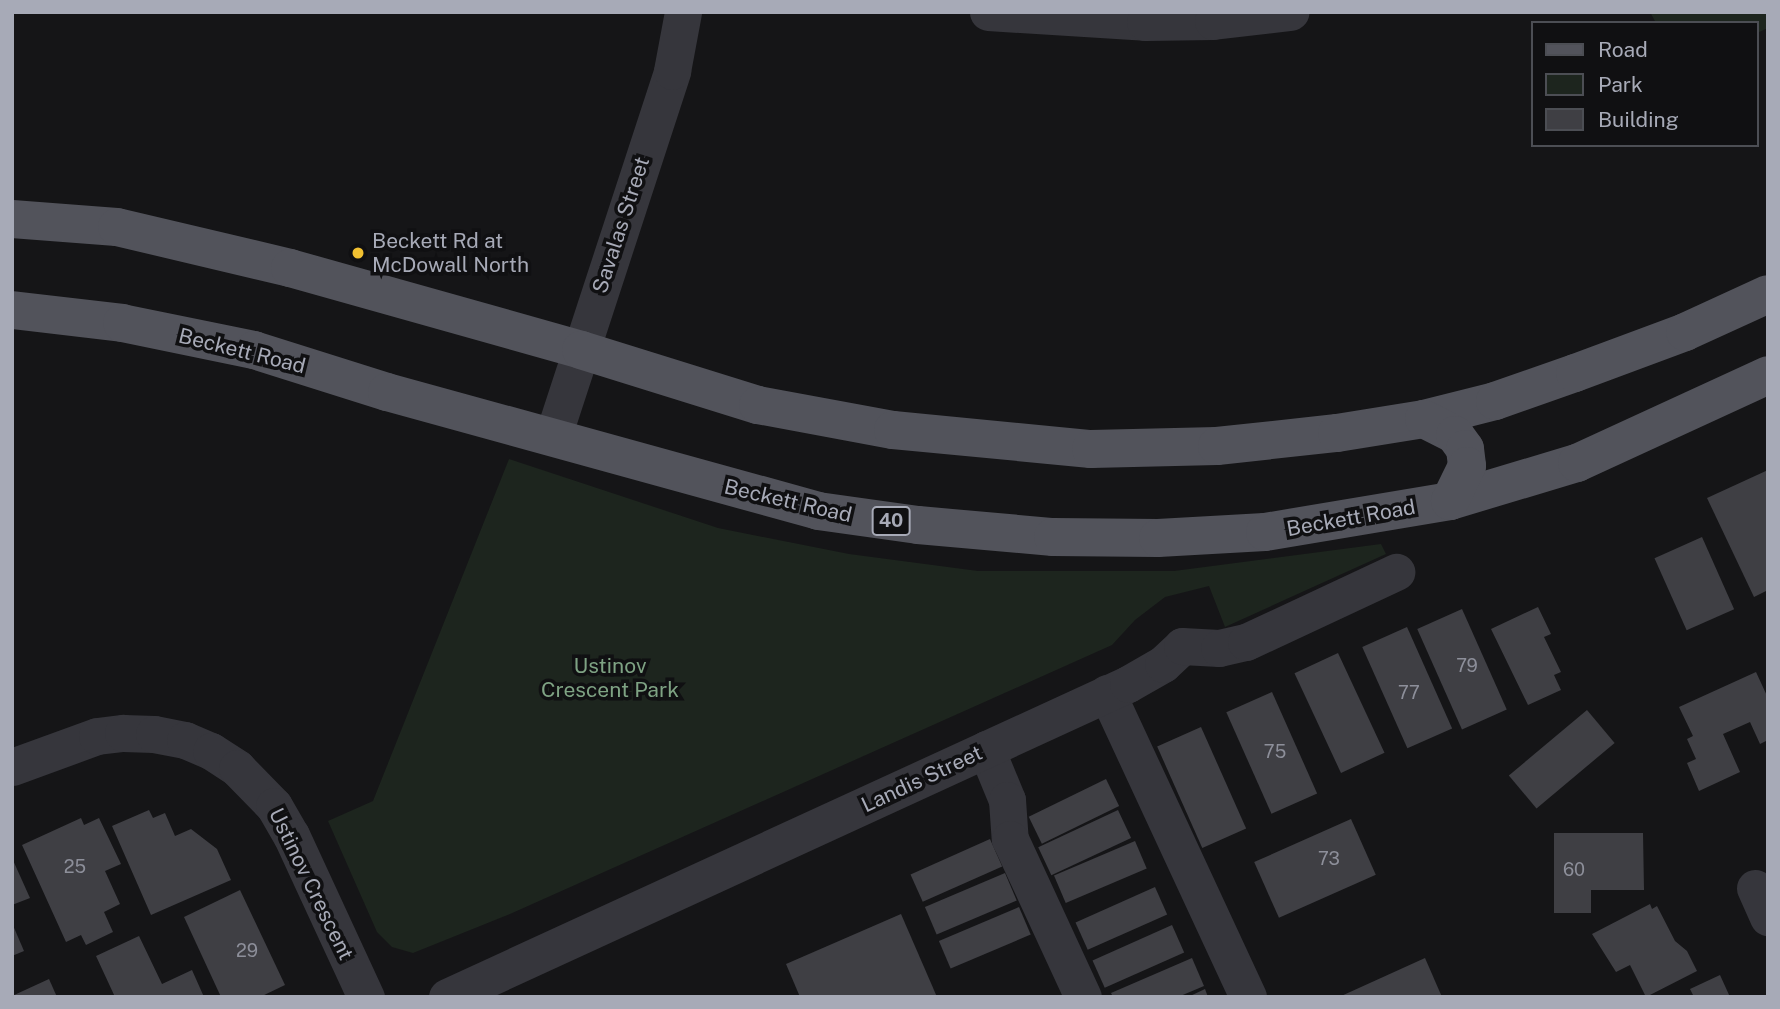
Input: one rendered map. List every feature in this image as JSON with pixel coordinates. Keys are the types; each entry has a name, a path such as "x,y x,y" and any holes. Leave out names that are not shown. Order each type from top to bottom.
{"main road":[{"path":"12,219 130,230 290,268 581,350 758,405 893,430 1091,449 1217,446 1337,433 1424,419 1495,401 1575,373 1685,332 1768,294"},
{"name":"Beckett Road","path":"12,310 122,323 254,349 387,392 553,436 660,470 818,511 918,525 1053,537 1158,538 1265,532 1450,501 1577,463 1768,375"},
{"path":"1424,419 1455,435 1465,449 1467,466 1450,501"}],"street":[{"name":"Savalas Street","path":"553,436 672,71 683,12"},
{"path":"988,12 1145,22 1213,20 1290,12"},
{"name":"Landis Street","path":"447,997 1107,694 1149,673 1182,646 1219,648 1246,642 1396,572"},
{"path":"1107,694 1248,997"},
{"name":"Ustinov Crescent","path":"12,767 97,736 123,733 154,734 186,740 220,756 258,786 274,806 309,871 366,997"},
{"path":"986,749 1007,800 1010,839 1083,997"}],"green space":[{"path":"1650,12 1768,12 1768,28 1759,32 1759,21 1655,21"},
{"name":"Ustinov Crescent Park","path":"509,459 718,528 849,554 978,571 1174,571 1381,544 1386,554 1225,627 1209,586 1165,597 1135,620 1112,645 510,914 413,953 392,947 377,932 328,821 373,801"}],"building":[{"path":"1768,470 1768,590 1754,597 1707,498"},
{"path":"1702,537 1734,609 1687,630 1654,558"},
{"path":"1538,607 1551,634 1544,637 1561,672 1554,675 1561,690 1528,705 1491,629"},
{"path":"1462,609 1507,709 1462,729 1417,629"},
{"path":"1407,627 1452,728 1407,748 1362,647"},
{"path":"1338,653 1384,753 1341,773 1294,673"},
{"path":"1756,672 1768,698 1768,740 1760,744 1750,722 1723,734 1740,772 1699,791 1687,763 1696,759 1687,739 1693,736 1679,707"},
{"path":"1272,692 1317,793 1271,814 1226,712"},
{"path":"1587,710 1615,743 1537,809 1509,776"},
{"path":"1201,727 1246,828 1202,848 1157,747"},
{"path":"1106,779 1119,806 1042,844 1029,817"},
{"path":"149,810 153,818 165,813 175,836 191,829 217,849 231,880 151,915 112,826"},
{"path":"1118,810 1131,838 1051,875 1038,847"},
{"path":"81,818 84,825 99,818 121,864 105,871 120,904 104,912 113,932 86,945 81,935 66,942 22,845"},
{"path":"1351,819 1376,875 1279,918 1254,862"},
{"path":"1554,833 1643,833 1644,890 1591,890 1591,913 1554,913"},
{"path":"990,839 1002,866 923,902 911,874"},
{"path":"1135,841 1147,869 1066,903 1054,875"},
{"path":"12,858 30,898 12,905"},
{"path":"1005,873 1017,901 937,935 925,907"},
{"path":"1155,887 1167,914 1088,950 1076,922"},
{"path":"240,890 285,985 260,997 221,997 184,917"},
{"path":"1650,904 1652,909 1657,906 1675,941 1687,951 1697,971 1646,997 1630,965 1616,972 1592,934"},
{"path":"1019,907 1031,935 951,969 939,941"},
{"path":"901,914 937,997 800,997 786,964"},
{"path":"12,923 24,951 12,956"},
{"path":"1172,925 1184,952 1105,988 1093,960"},
{"path":"139,936 162,984 192,970 204,997 115,997 96,956"},
{"path":"1192,958 1204,986 1178,997 1113,997 1111,993"},
{"path":"1425,958 1442,997 1339,997"},
{"path":"1720,975 1730,997 1694,997 1690,989"},
{"path":"49,979 57,997 12,997 12,996"},
{"path":"1205,989 1208,997 1188,997"}],"place":[{"name":"Beckett Rd at McDowall North","path":"358,253"}]}
